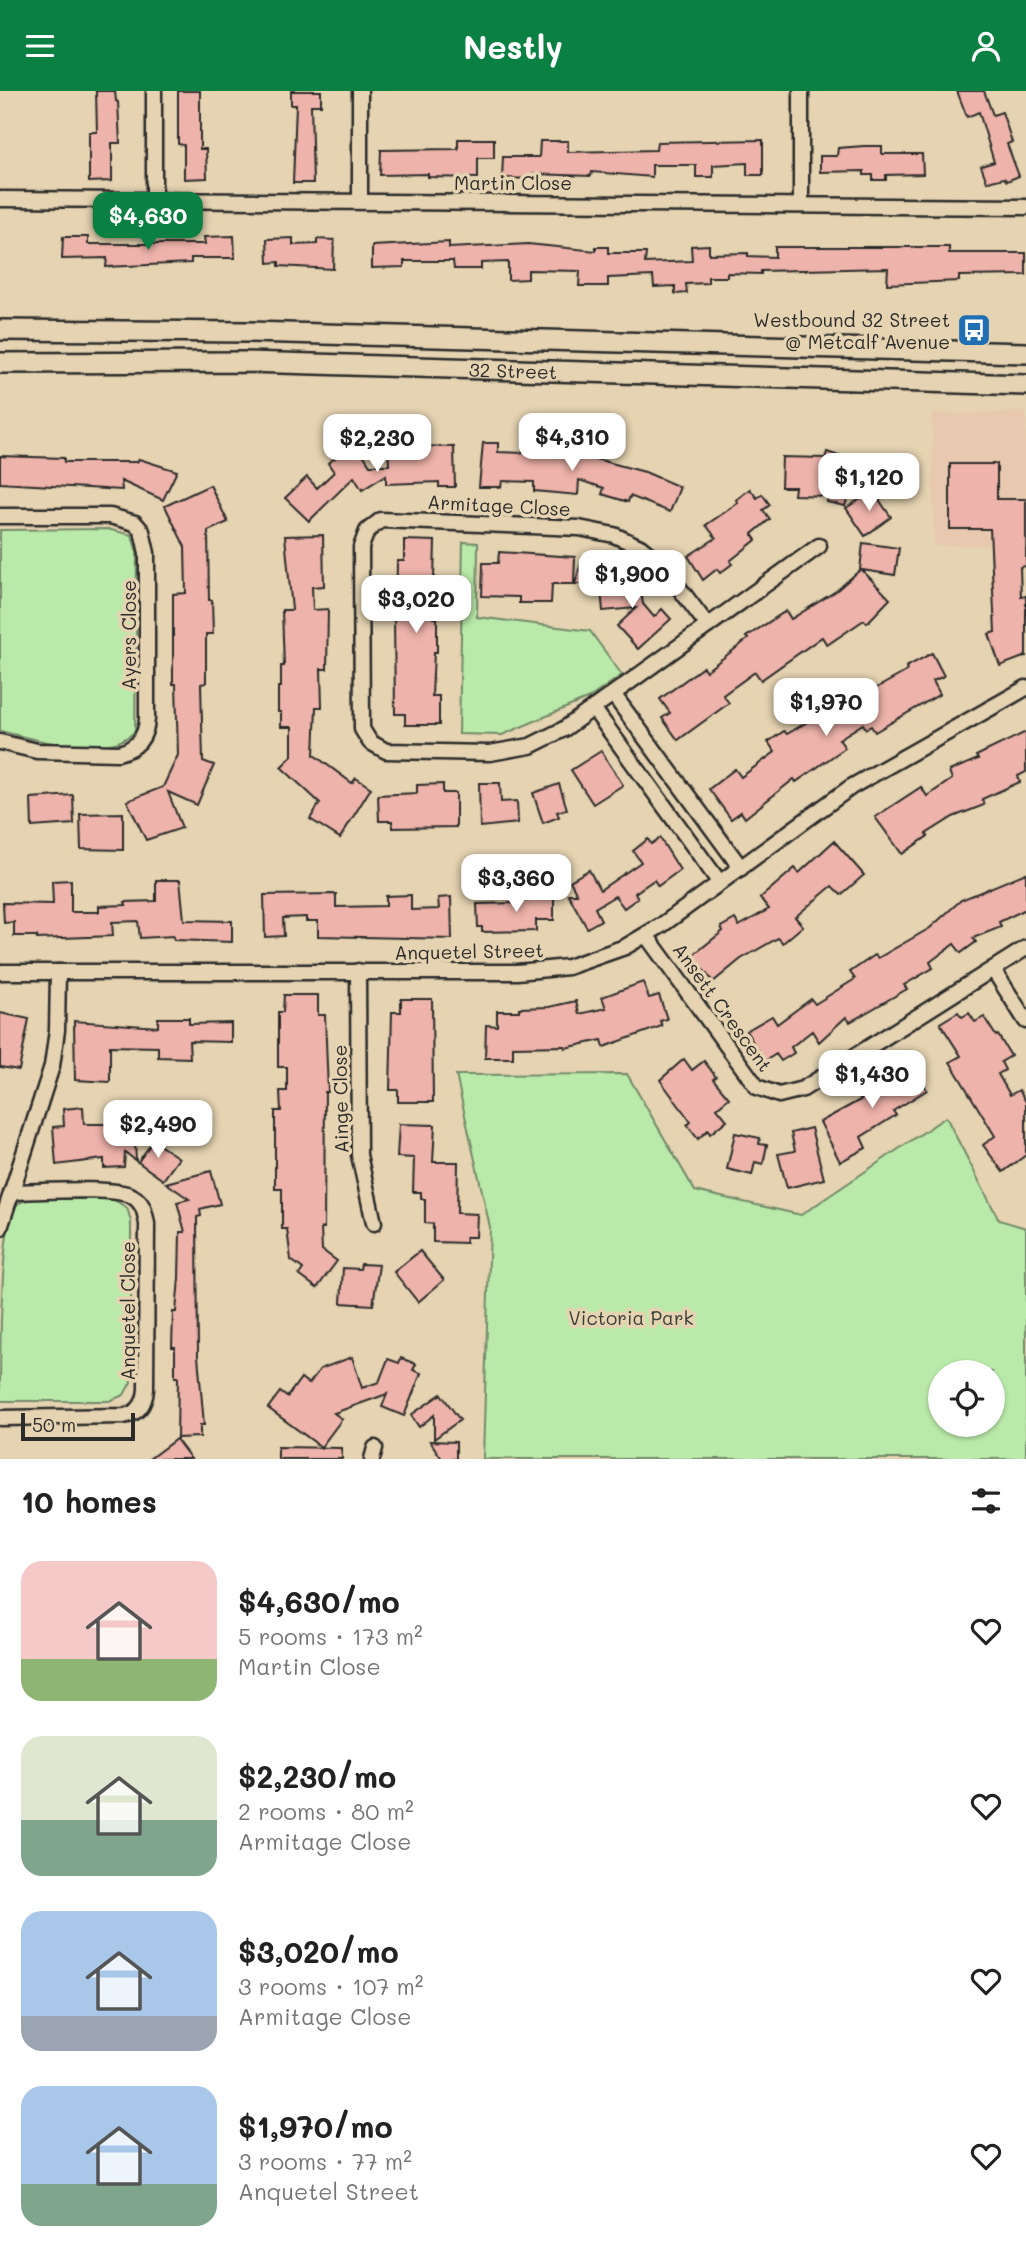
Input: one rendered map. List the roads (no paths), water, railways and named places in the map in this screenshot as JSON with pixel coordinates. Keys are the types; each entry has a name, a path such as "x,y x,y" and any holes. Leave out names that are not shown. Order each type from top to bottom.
{"main road":[{"name":"32 Street","path":"0,330 249,332 1026,353"},
{"name":"32 Street","path":"0,363 243,362 1026,385"}],"street":[{"path":"154,91 154,199"},
{"path":"360,91 360,200"},
{"path":"801,91 801,204"},
{"name":"Martin Close","path":"0,199 1026,207"},
{"name":"Ayers Close","path":"0,516 122,517 142,531 148,553 147,719 140,741 127,751 118,753 37,751 0,742"},
{"name":"Armitage Close","path":"708,626 661,564 639,547 614,535 579,528 397,518 381,520 367,531 361,547 360,715 365,735 377,747 396,752 517,750 552,737 708,626 819,546"},
{"name":"Anquetel Street","path":"0,972 551,970 608,955 646,935 858,783 1026,688"},
{"path":"612,694 741,868"},
{"path":"593,708 720,883"},
{"path":"655,794 675,778"},
{"name":"Ansett Crescent","path":"646,935 757,1087 771,1095 788,1095 803,1089 1026,948"},
{"path":"993,969 1026,1021"},
{"name":"Ainge Close","path":"358,971 359,1156 374,1223"},
{"path":"0,1228 52,1066 57,1030 58,972"},
{"name":"Anquetel Close","path":"0,1418 132,1415 142,1405 146,1389 147,1224 143,1207 132,1196 114,1192 12,1192"}],"place":[{"name":"Westbound 32 Street @ Metcalf Avenue","path":"974,330"}],"park label":[{"name":"Victoria Park","path":"631,1317"}]}
